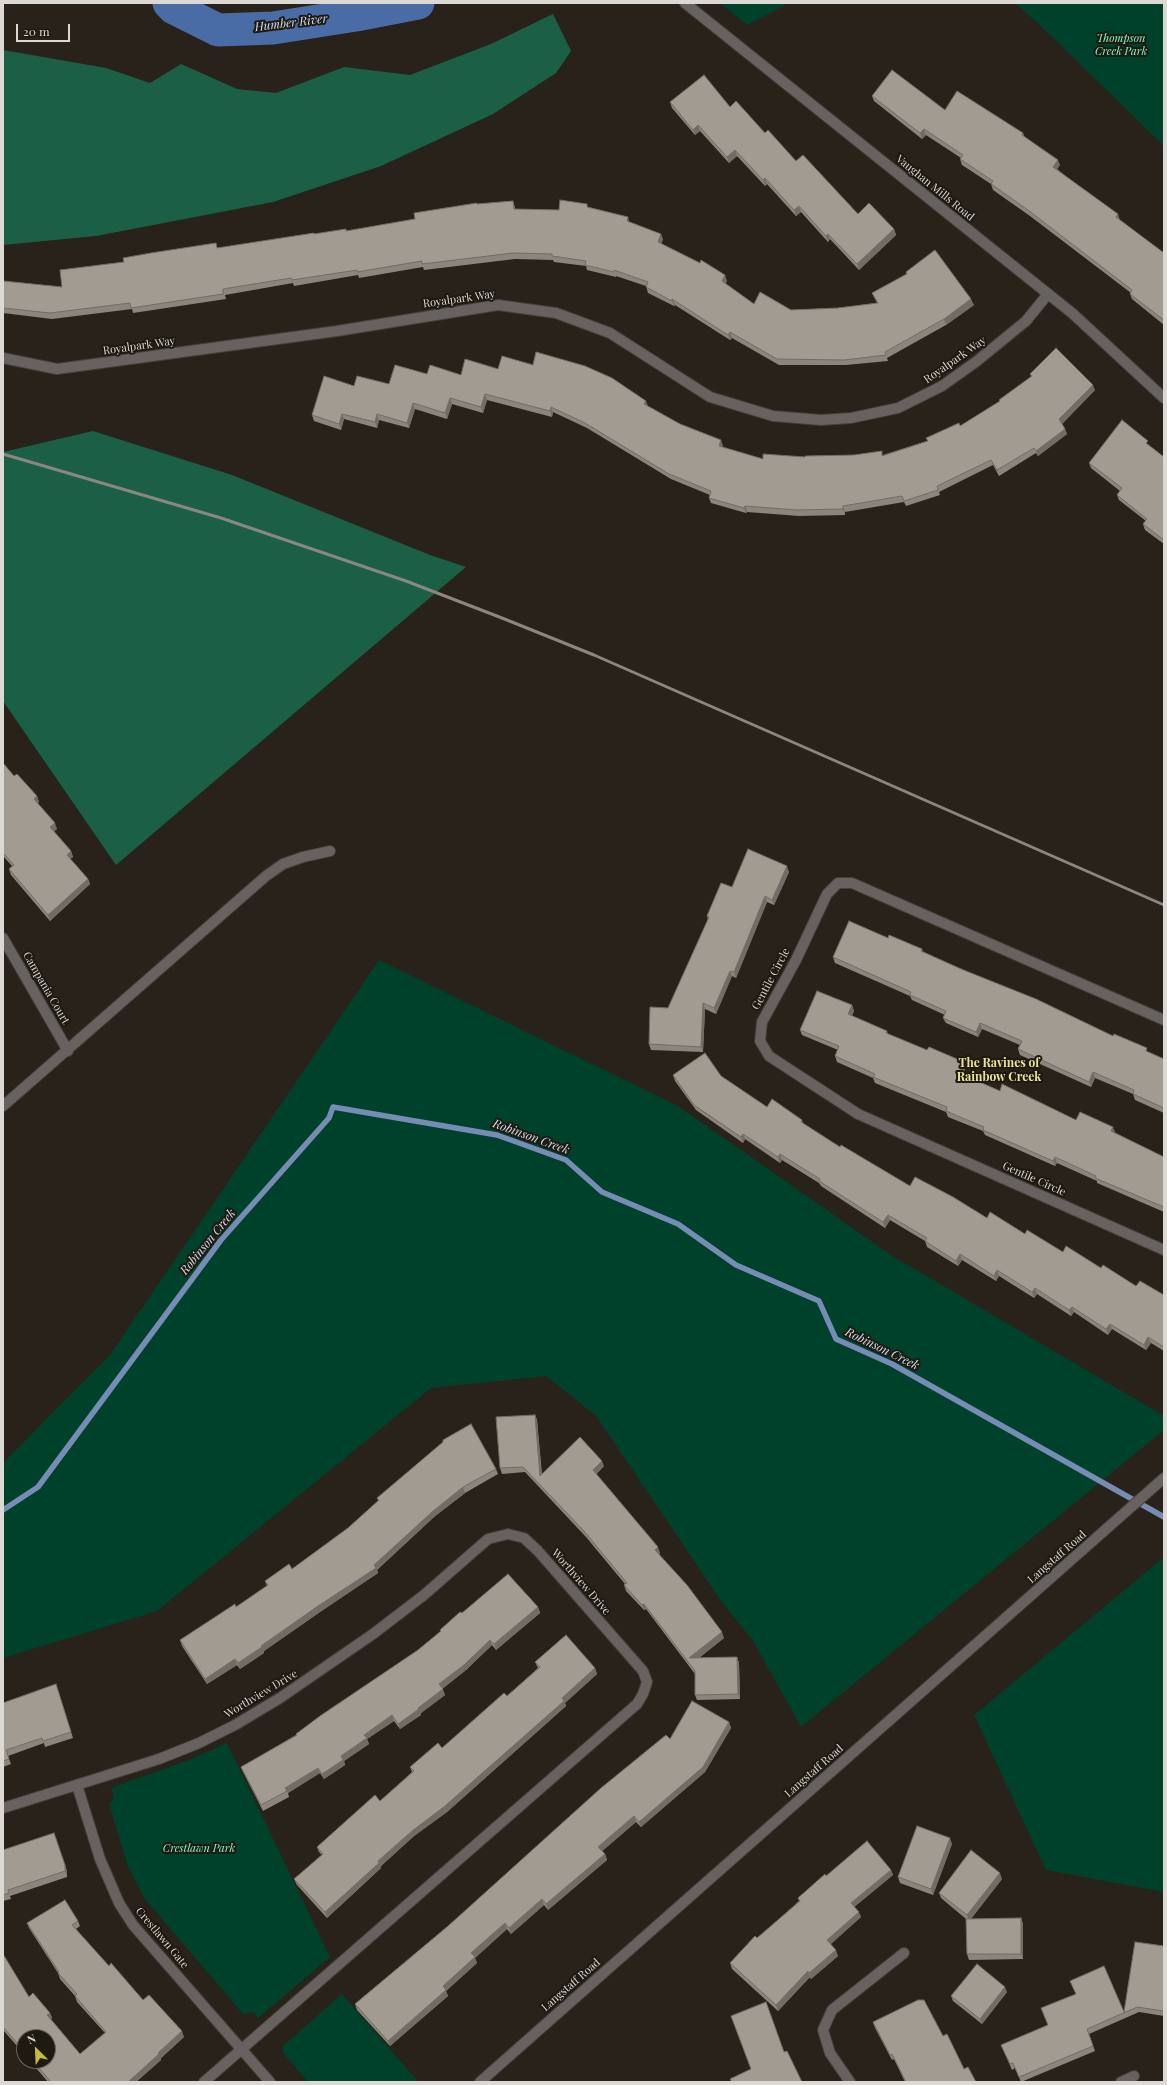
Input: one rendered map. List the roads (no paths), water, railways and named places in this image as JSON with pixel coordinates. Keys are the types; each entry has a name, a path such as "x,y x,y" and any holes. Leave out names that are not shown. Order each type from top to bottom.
{"street":[{"name":"Vaughan Mills Road","path":"685,3 1072,313 1164,398"},
{"name":"Royalpark Way","path":"3,358 57,369 337,331 498,305 556,314 610,333 710,397 773,416 820,420 851,418 898,408 942,386 977,361 1026,321 1048,294"},
{"path":"3,1106 266,876 290,862 330,851"},
{"name":"Gentile Circle","path":"1164,1020 852,883 838,883 827,894 796,960 762,1022 760,1042 769,1056 858,1114 1164,1250"},
{"name":"Campania Court","path":"3,938 68,1050"},
{"name":"Langstaff Road","path":"480,2082 1164,1478"},
{"name":"Worthview Drive","path":"3,1808 159,1759 199,1743 241,1721 280,1698 373,1634 424,1595 488,1539 508,1534 524,1538 538,1551 643,1671 647,1682 643,1694 637,1704 204,2082"},
{"name":"Crestlawn Gate","path":"78,1785 100,1859 119,1903 133,1925 270,2082"},
{"path":"850,2082 830,2053 823,2030 832,2010 904,1953"},
{"path":"1121,2082 1134,2076"}],"waterway":[{"name":"Humber River","path":"169,3 174,8 218,30 273,28 356,15 418,3"},
{"name":"Robinson Creek","path":"3,1510 38,1487 221,1240 329,1118 333,1107 497,1135 566,1160 602,1192 678,1224 736,1265 819,1301 836,1339 892,1364 1164,1517"}],"railway":[{"path":"3,454 221,518 406,581 502,618 594,655 1164,905"}],"district":[{"name":"The Ravines of Rainbow Creek","path":"999,1070"}],"park label":[{"name":"Thompson Creek Park","path":"1121,45"},
{"name":"Crestlawn Park","path":"199,1849"}]}
